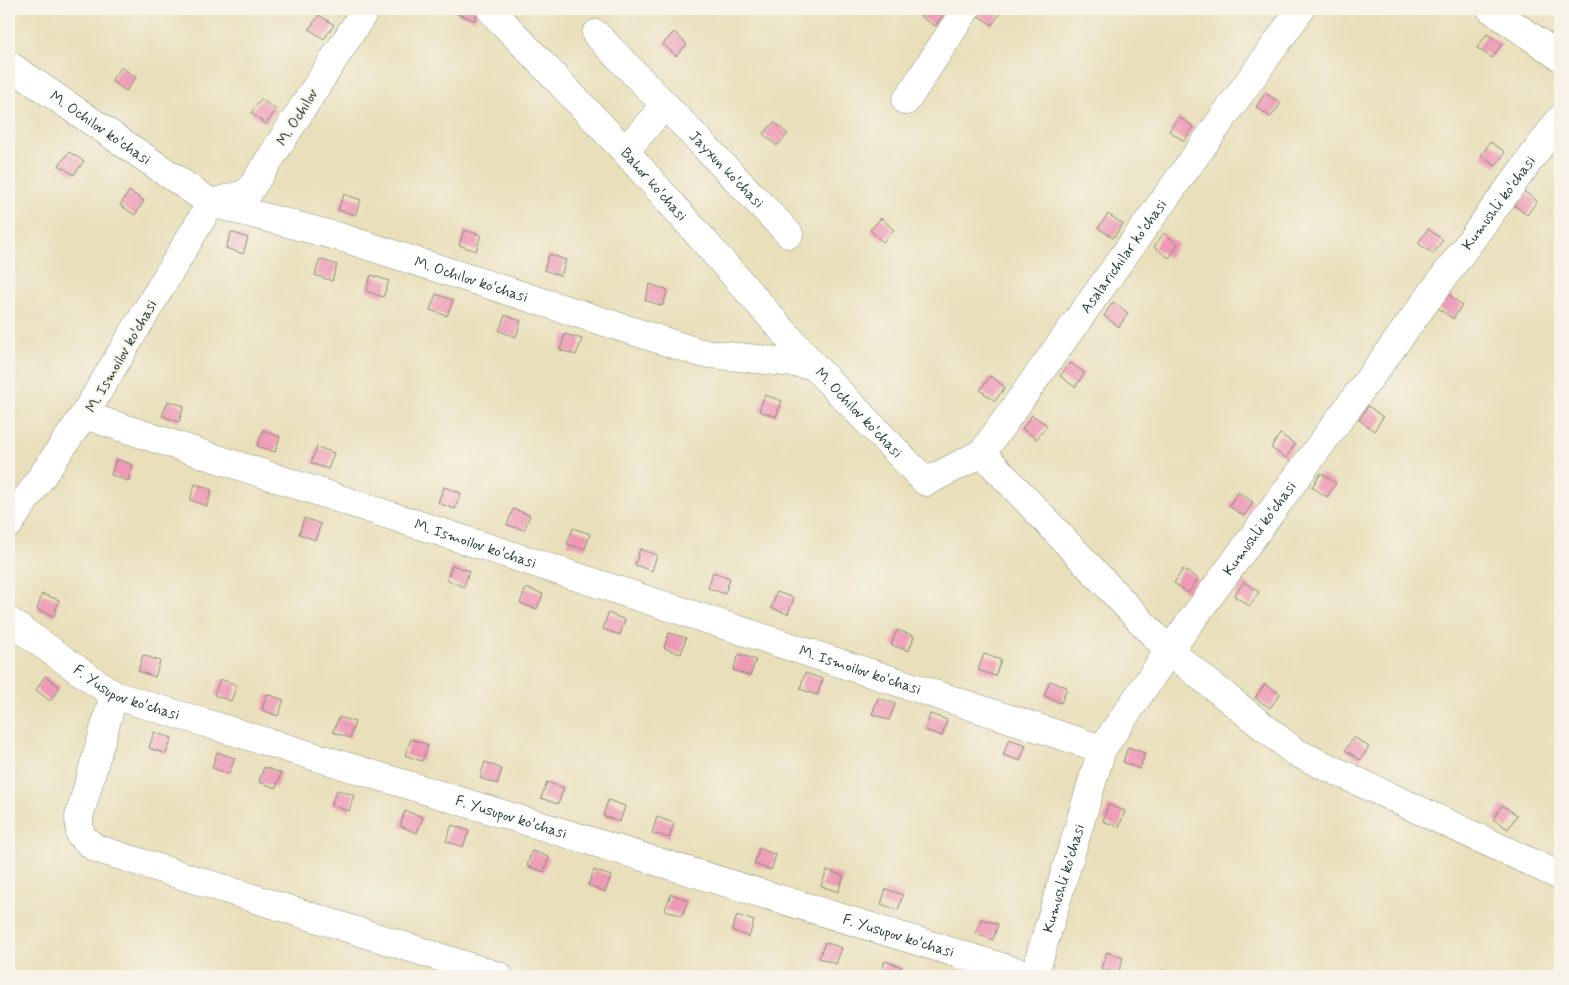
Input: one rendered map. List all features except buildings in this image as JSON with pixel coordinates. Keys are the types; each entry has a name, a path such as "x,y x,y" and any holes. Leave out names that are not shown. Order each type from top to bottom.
{"street":[{"name":"M. Ochilov","path":"211,203 248,193 366,9"},
{"name":"Bahor ko'chasi","path":"490,9 625,151 813,365"},
{"path":"906,101 966,9"},
{"name":"Asalarichilar ko'chasi","path":"926,482 982,453 1301,9"},
{"path":"1490,9 1560,57"},
{"name":"Jayxun ko'chasi","path":"596,34 789,234"},
{"name":"M. Ochilov ko'chasi","path":"9,65 211,203 340,237 701,353 813,365 926,482"},
{"path":"625,151 665,105"},
{"name":"Kumushli ko'chasi","path":"1033,976 1102,749 1169,651 1560,119"},
{"name":"M. Ismoilov ko'chasi","path":"211,203 84,415 1102,749"},
{"path":"9,524 84,415"},
{"path":"982,453 1169,651 1295,752 1560,876"},
{"name":"F. Yusupov ko'chasi","path":"9,621 114,695 1033,976"},
{"path":"114,695 79,817 80,834 95,848 499,976"}]}
